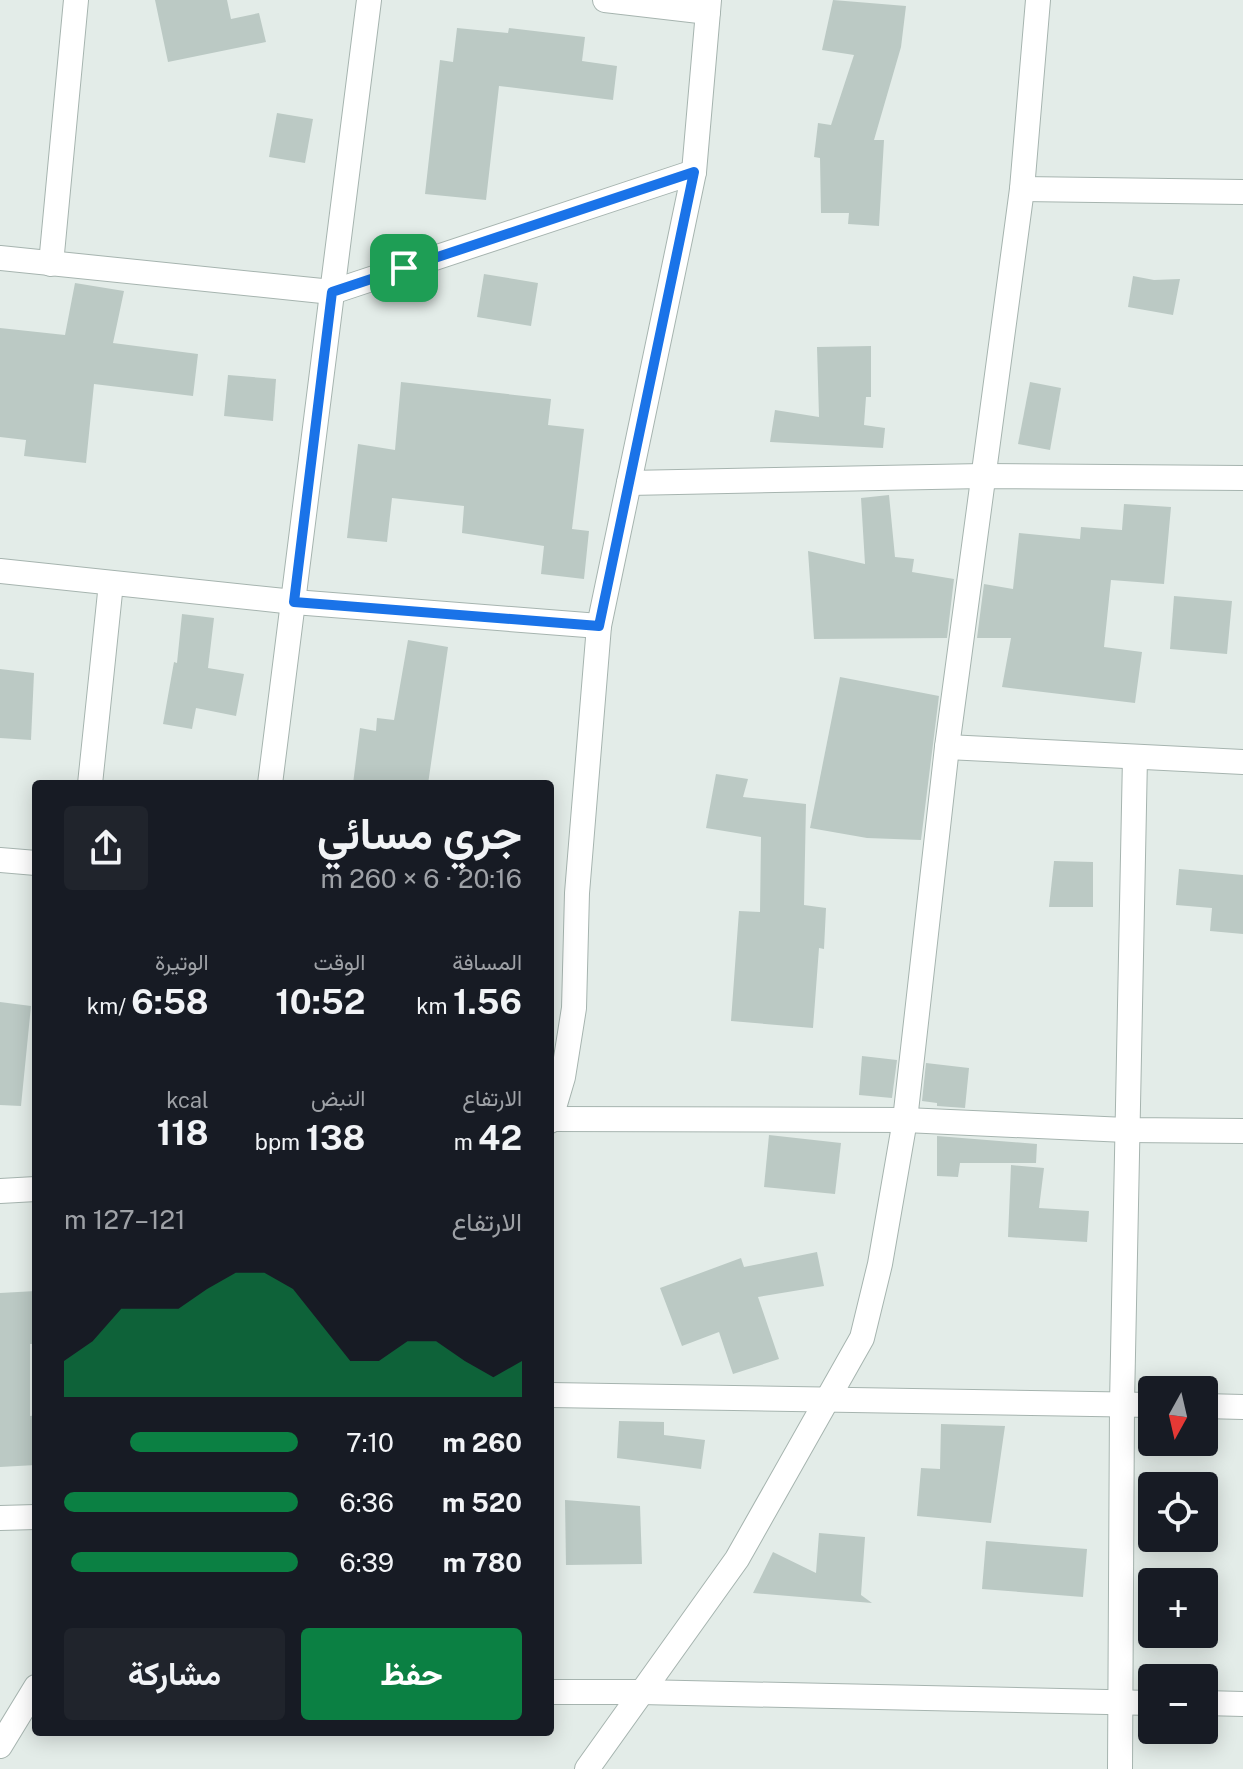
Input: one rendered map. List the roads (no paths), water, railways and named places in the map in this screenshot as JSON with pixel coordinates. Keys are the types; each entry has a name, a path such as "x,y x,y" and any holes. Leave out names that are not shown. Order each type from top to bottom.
{"street":[{"path":"51,264 76,0"},
{"path":"271,780 369,0"},
{"path":"554,1109 563,1077 574,1008 577,893 599,626 694,172 708,6 605,0"},
{"path":"587,1769 737,1559 862,1338 880,1264 905,1120 947,747 1022,189 1038,0"},
{"path":"0,258 332,292 694,172"},
{"path":"1022,189 1243,192"},
{"path":"629,483 983,476 1243,478"},
{"path":"0,571 294,602 599,626"},
{"path":"90,780 111,583"},
{"path":"947,747 1243,762"},
{"path":"1120,1769 1126,1130 1135,757"},
{"path":"0,860 32,863"},
{"path":"554,1120 905,1120 1126,1130 1243,1131"},
{"path":"0,1191 32,1189"},
{"path":"554,1395 1138,1405"},
{"path":"1218,1406 1243,1407"},
{"path":"0,1518 32,1517"},
{"path":"554,1692 1138,1703"},
{"path":"0,1746 32,1697"},
{"path":"1218,1703 1243,1704"}]}
